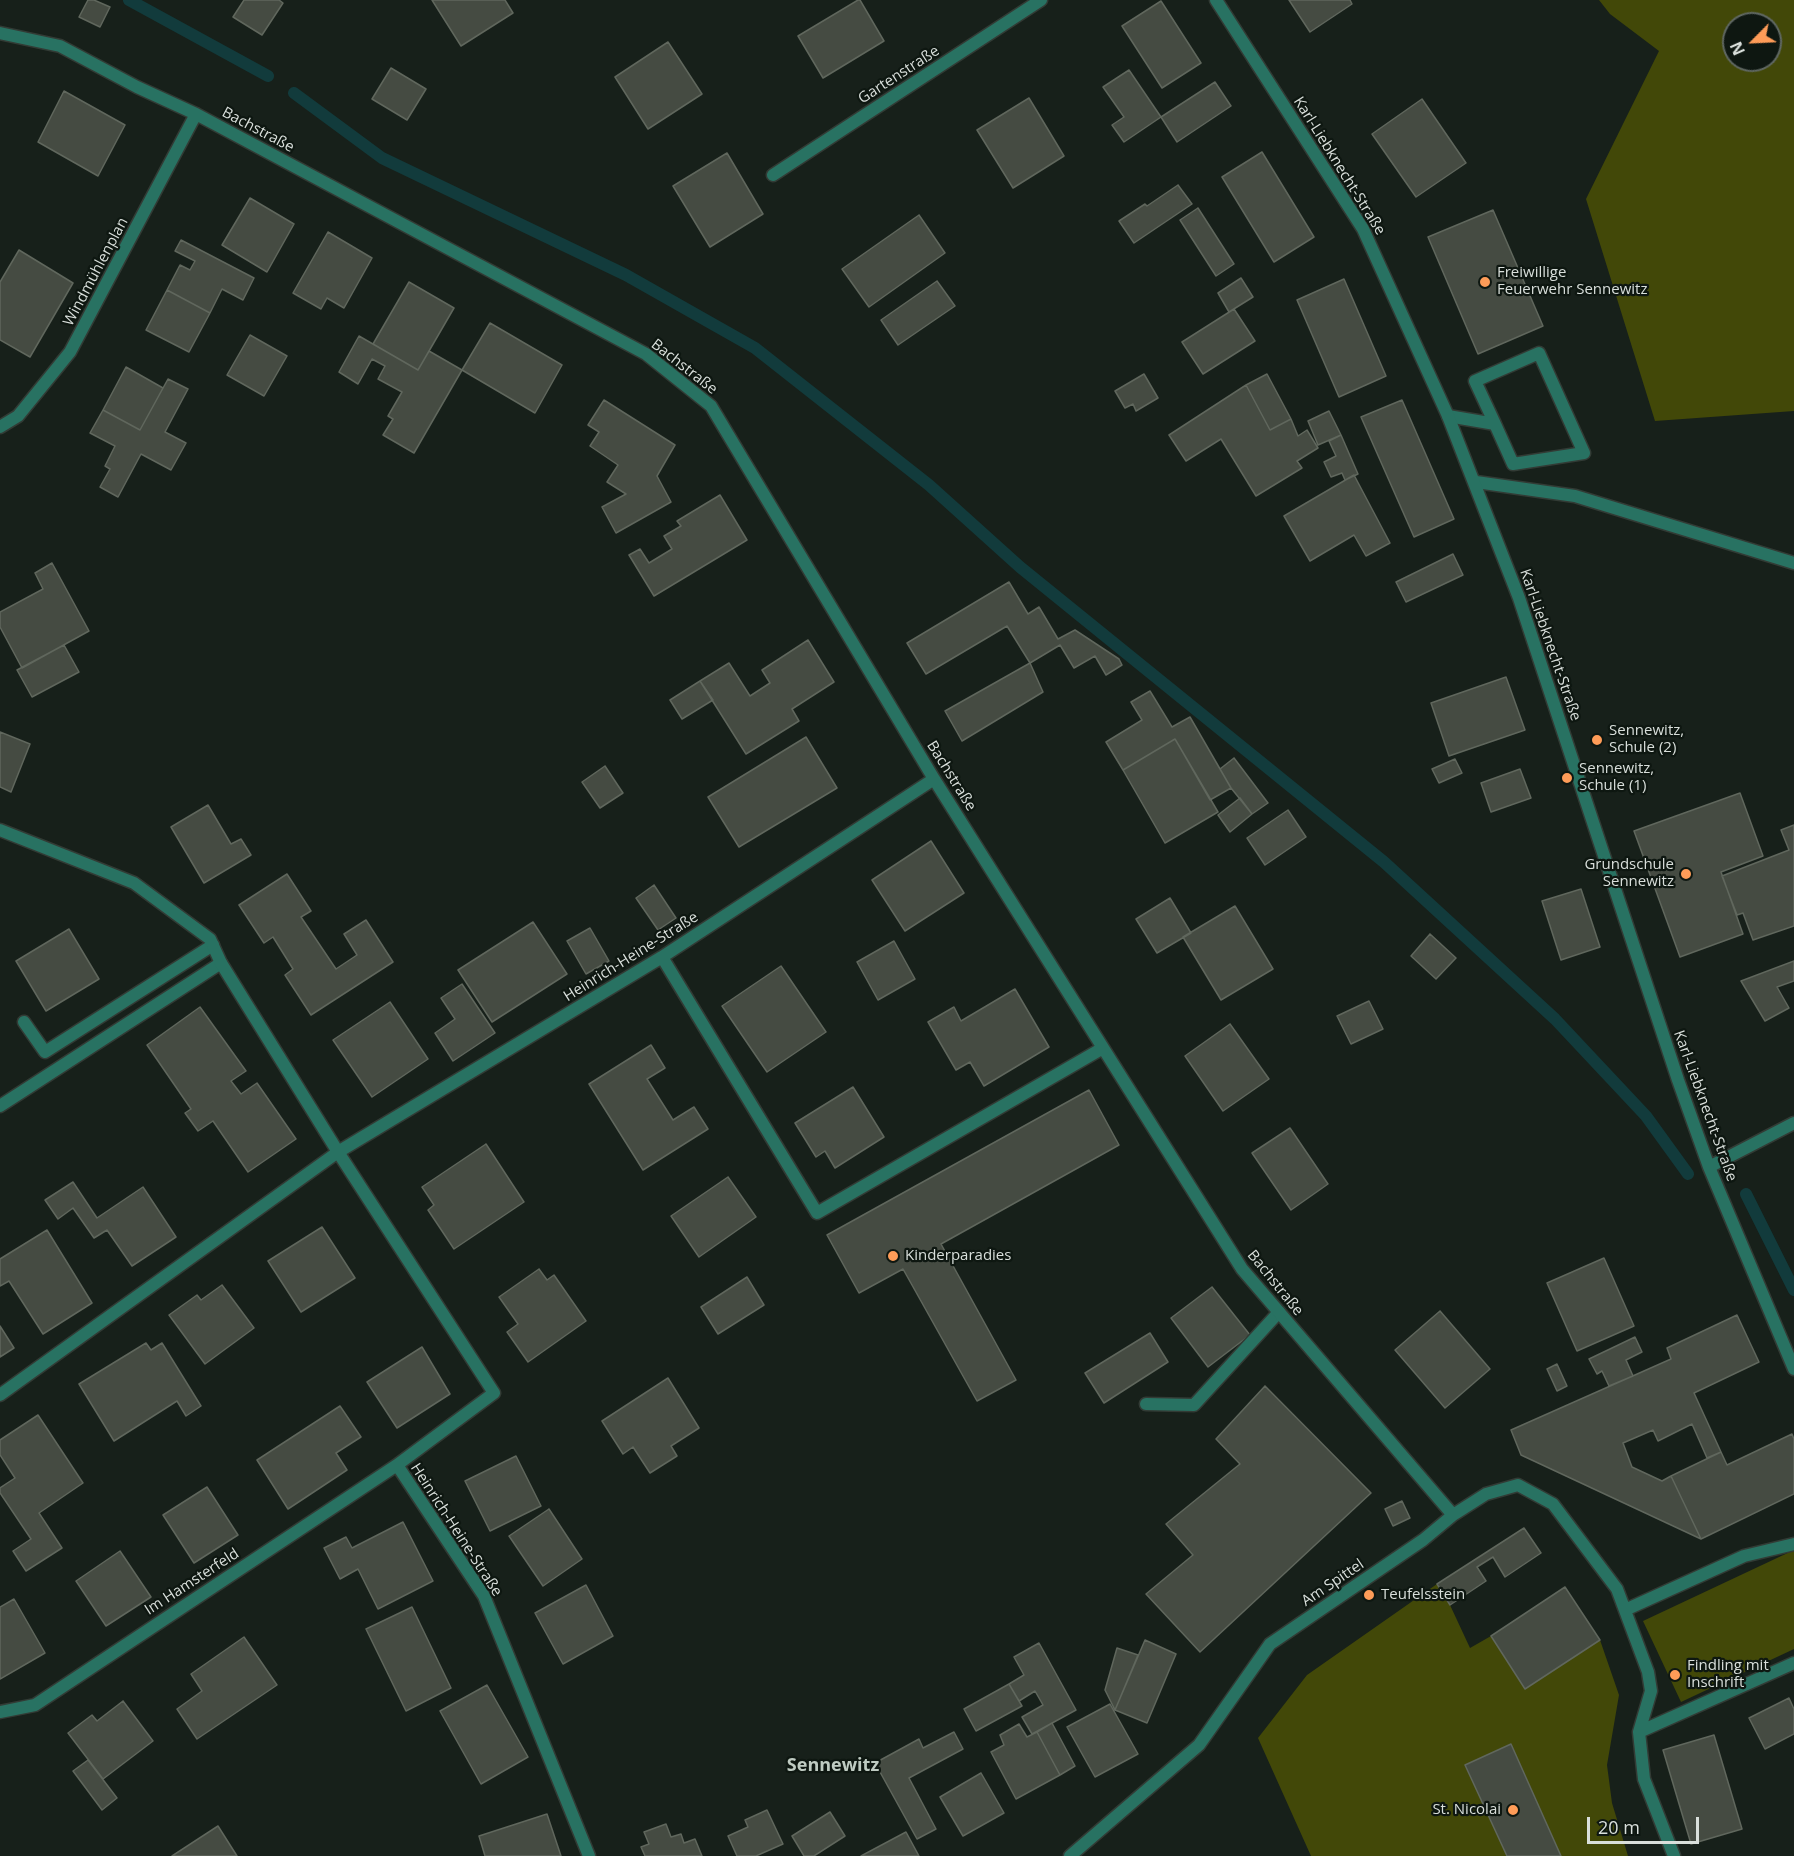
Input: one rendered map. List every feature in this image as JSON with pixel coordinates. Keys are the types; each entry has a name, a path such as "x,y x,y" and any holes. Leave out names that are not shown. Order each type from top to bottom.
{"street":[{"name":"Gartenstraße","path":"773,175 1041,0"},
{"name":"Karl-Liebknecht-Straße","path":"1216,0 1363,230 1476,482 1519,598 1678,1080 1709,1167 1794,1369"},
{"name":"Bachstraße","path":"0,33 60,46 137,87 196,114 646,354 711,406 934,779 1242,1269 1453,1515"},
{"name":"Windmühlenplan","path":"0,427 18,416 70,352 196,114"},
{"path":"1539,353 1584,453 1513,464 1495,424 1475,381 1539,353"},
{"path":"1448,416 1495,424"},
{"path":"1476,482 1575,496 1794,562"},
{"name":"Heinrich-Heine-Straße","path":"338,1152 662,957 934,779"},
{"name":"Heinrich-Heine-Straße","path":"0,830 134,883 210,939 221,963 338,1152 494,1393 397,1465 484,1596 589,1856"},
{"path":"24,1022 45,1052 213,945"},
{"path":"662,957 817,1213 1103,1048"},
{"path":"0,1106 221,963"},
{"path":"1709,1167 1794,1123"},
{"path":"0,1395 338,1152"},
{"path":"1146,1404 1194,1405 1279,1312"},
{"name":"Im Hamsterfeld","path":"0,1712 35,1705 397,1465"},
{"name":"Am Spittel","path":"1070,1856 1199,1745 1270,1644 1423,1540 1453,1515 1486,1494 1518,1485 1553,1504 1617,1588 1648,1672 1651,1691 1638,1732"},
{"path":"1625,1610 1744,1556 1794,1544"},
{"path":"1674,1856 1644,1779 1638,1732 1794,1663"}],"green space":[{"path":"1599,0 1794,0 1794,411 1655,421 1586,199 1659,51 1610,14"},
{"path":"1794,1550 1794,1649 1681,1702 1643,1621"},
{"path":"1437,1584 1450,1605 1470,1648 1491,1636 1525,1688 1600,1640 1619,1695 1607,1765 1612,1803 1628,1856 1311,1856 1258,1738 1307,1675"}],"building":[{"path":"88,0 94,0 110,7 100,27 79,17"},
{"path":"244,0 279,0 283,3 262,35 233,17"},
{"path":"432,0 505,0 513,13 461,46"},
{"path":"858,0 884,41 823,78 798,36"},
{"path":"1289,0 1350,0 1352,4 1310,32"},
{"path":"1161,1 1201,63 1162,88 1122,26"},
{"path":"668,42 702,94 648,129 615,77"},
{"path":"391,68 426,89 407,120 372,99"},
{"path":"1129,70 1161,117 1124,142 1112,125 1124,117 1103,87"},
{"path":"1215,82 1231,106 1177,142 1161,117"},
{"path":"64,91 125,125 98,176 38,142"},
{"path":"1029,98 1064,156 1013,188 977,130"},
{"path":"1422,99 1466,163 1416,197 1372,134"},
{"path":"1262,152 1314,237 1274,262 1222,177"},
{"path":"727,153 763,214 710,247 673,186"},
{"path":"1178,185 1192,204 1134,243 1119,221"},
{"path":"250,198 294,224 267,272 222,245"},
{"path":"1198,208 1234,264 1216,276 1180,220"},
{"name":"Freiwillige Feuerwehr Sennewitz","path":"1493,210 1543,326 1478,354 1428,237"},
{"path":"919,215 945,253 869,307 842,269"},
{"path":"328,232 372,258 344,308 327,298 321,309 293,293"},
{"path":"181,240 254,278 243,300 222,289 210,313 167,290 180,265 190,270 195,261 175,251"},
{"path":"19,250 73,283 30,357 0,340 0,282"},
{"path":"1241,278 1253,297 1229,312 1218,293"},
{"path":"1344,279 1386,376 1339,397 1297,300"},
{"path":"937,281 955,306 898,345 881,320"},
{"path":"409,282 454,308 418,370 373,344"},
{"path":"167,290 210,313 189,352 146,330"},
{"path":"1234,309 1255,341 1203,374 1182,342"},
{"path":"490,323 562,365 535,413 462,370"},
{"path":"250,335 287,356 264,396 227,375"},
{"path":"359,336 418,370 429,351 462,370 414,453 383,435 393,419 388,416 402,392 378,379 385,366 372,359 358,384 339,372"},
{"path":"126,367 163,388 140,430 103,410"},
{"path":"1144,374 1158,398 1136,411 1133,404 1125,408 1115,391"},
{"path":"1267,374 1291,419 1270,430 1246,385"},
{"path":"168,379 188,389 165,432 186,443 171,470 141,454 118,497 100,487 110,469 105,466 115,446 90,433 103,410 140,430"},
{"path":"1246,385 1270,430 1291,419 1298,436 1307,430 1318,448 1297,461 1302,468 1256,496 1221,439 1186,461 1169,435"},
{"path":"604,400 675,445 657,476 671,502 616,533 602,507 626,494 607,482 618,465 590,446 599,432 588,425"},
{"path":"1402,400 1454,519 1414,537 1361,417"},
{"path":"1329,411 1341,435 1318,445 1308,421"},
{"path":"1341,435 1358,474 1345,480 1342,473 1331,477 1324,462 1336,456 1329,441"},
{"path":"1354,475 1390,543 1366,556 1354,535 1310,561 1284,516"},
{"path":"720,495 747,540 654,596 629,555 640,549 649,563 672,549 664,536 681,526 677,521"},
{"path":"1453,554 1463,575 1406,602 1396,582"},
{"path":"52,563 89,631 22,668 0,627 0,612 43,589 35,573"},
{"path":"1009,582 1028,614 1039,607 1058,639 1075,630 1119,659 1122,665 1106,675 1095,656 1074,668 1060,645 1030,663 1007,626 926,674 907,643"},
{"path":"808,640 834,682 792,709 799,721 746,754 700,681 729,663 750,696 770,683 762,670"},
{"path":"64,645 79,672 32,697 17,670"},
{"path":"1030,663 1043,692 962,741 945,711"},
{"path":"1506,677 1525,730 1449,756 1431,703"},
{"path":"700,681 713,700 682,719 670,700"},
{"path":"1150,691 1172,727 1190,717 1231,788 1210,800 1175,739 1123,770 1106,742 1142,720 1131,702"},
{"path":"0,732 30,744 11,792 0,787"},
{"path":"806,737 837,788 739,847 708,797"},
{"path":"1175,739 1218,812 1165,843 1123,770"},
{"path":"1234,758 1268,803 1252,814 1231,788 1220,769"},
{"path":"1455,759 1462,773 1439,783 1432,769"},
{"path":"605,766 623,793 600,808 582,782"},
{"path":"1520,769 1531,798 1491,812 1481,783"},
{"name":"Grundschule Sennewitz","path":"1740,793 1763,856 1721,872 1743,934 1680,957 1634,831"},
{"path":"1240,798 1252,814 1230,832 1218,815"},
{"path":"208,805 231,844 241,839 251,855 204,883 171,827"},
{"path":"1288,810 1306,837 1265,865 1247,838"},
{"path":"1794,825 1794,926 1753,940 1743,913 1737,915 1722,876 1789,850 1781,830"},
{"path":"931,841 964,893 905,931 872,880"},
{"path":"287,874 311,911 301,917 336,969 357,955 344,934 366,920 393,962 311,1015 285,975 293,969 273,937 264,943 239,905"},
{"path":"654,885 676,918 658,930 636,898"},
{"path":"1581,889 1600,947 1561,960 1542,901"},
{"path":"1170,898 1191,933 1157,953 1136,919"},
{"path":"1235,906 1273,969 1221,1000 1183,937"},
{"path":"533,922 567,974 492,1022 458,970"},
{"path":"590,928 609,961 586,974 567,941"},
{"path":"69,929 99,979 46,1011 16,961"},
{"path":"1430,934 1456,958 1436,979 1411,956"},
{"path":"894,941 915,979 878,1000 857,962"},
{"path":"1794,961 1794,981 1777,987 1789,1008 1765,1021 1741,981"},
{"path":"781,966 826,1032 767,1072 722,1006"},
{"path":"462,984 495,1033 453,1061 435,1033 455,1019 441,998"},
{"path":"1015,989 1049,1047 984,1086 970,1062 956,1070 928,1022 954,1007 961,1021"},
{"path":"1369,1001 1383,1029 1351,1044 1337,1016"},
{"path":"390,1002 428,1059 372,1097 333,1040"},
{"path":"200,1007 246,1071 231,1081 241,1094 257,1083 296,1139 248,1172 213,1121 198,1131 185,1113 191,1109 147,1045"},
{"path":"1230,1024 1269,1079 1223,1111 1185,1056"},
{"path":"651,1045 665,1068 647,1079 673,1120 694,1107 708,1129 643,1170 589,1084"},
{"path":"853,1087 884,1137 835,1168 825,1151 816,1157 795,1123"},
{"name":"Kinderparadies","path":"1089,1090 1119,1145 941,1244 1016,1380 977,1401 903,1269 859,1293 827,1235"},
{"path":"1290,1128 1328,1184 1291,1210 1252,1153"},
{"path":"486,1144 524,1202 454,1249 428,1210 434,1205 422,1187"},
{"path":"728,1177 756,1217 699,1257 671,1216"},
{"path":"73,1182 97,1218 143,1187 176,1237 132,1266 107,1230 94,1238 73,1208 58,1219 45,1200"},
{"path":"322,1227 355,1278 301,1312 268,1261"},
{"path":"47,1230 92,1303 43,1334 9,1281 0,1286 0,1259"},
{"path":"1604,1258 1634,1326 1577,1351 1547,1283"},
{"path":"539,1269 547,1280 554,1275 586,1321 528,1362 507,1332 518,1324 499,1297"},
{"path":"747,1277 764,1305 718,1334 701,1307"},
{"path":"222,1285 254,1328 205,1364 169,1315 197,1295 201,1300"},
{"path":"1212,1287 1250,1335 1208,1367 1171,1318"},
{"path":"1440,1311 1490,1369 1445,1408 1395,1350"},
{"path":"1737,1315 1759,1362 1694,1393 1721,1452 1707,1458 1692,1424 1658,1441 1653,1430 1623,1443 1632,1467 1662,1481 1671,1476 1701,1539 1521,1455 1511,1430 1671,1359 1667,1348"},
{"path":"0,1326 14,1348 0,1357"},
{"path":"1150,1333 1168,1362 1104,1403 1085,1373"},
{"path":"1635,1337 1642,1352 1626,1360 1633,1376 1609,1386 1602,1371 1597,1374 1589,1359"},
{"path":"146,1343 151,1350 162,1343 201,1406 186,1416 177,1401 114,1441 79,1384"},
{"path":"422,1347 450,1394 397,1428 367,1382"},
{"path":"1557,1364 1567,1386 1557,1391 1547,1369"},
{"path":"668,1378 699,1428 671,1446 677,1456 650,1473 633,1447 623,1454 602,1421"},
{"path":"1265,1386 1371,1493 1200,1652 1146,1594 1193,1555 1166,1524 1240,1464 1216,1439"},
{"path":"340,1406 361,1437 336,1453 347,1470 288,1509 257,1460"},
{"path":"38,1415 83,1483 39,1513 62,1548 26,1571 13,1551 31,1539 0,1493 0,1488 15,1478 0,1455 0,1440"},
{"path":"1792,1434 1794,1439 1794,1494 1701,1539 1671,1476 1721,1452 1727,1465"},
{"path":"516,1456 541,1506 490,1531 465,1481"},
{"path":"207,1487 238,1535 194,1563 163,1515"},
{"path":"1402,1501 1410,1518 1393,1526 1385,1509"},
{"path":"549,1509 582,1559 543,1586 509,1536"},
{"path":"403,1522 433,1581 378,1609 358,1569 340,1579 324,1548 346,1537 352,1548"},
{"path":"1524,1528 1541,1553 1505,1577 1493,1557 1477,1567 1486,1581 1450,1605 1437,1584"},
{"path":"120,1551 151,1597 106,1626 76,1581"},
{"path":"586,1585 613,1636 563,1664 535,1613"},
{"path":"1565,1587 1600,1640 1525,1689 1491,1636"},
{"path":"14,1599 45,1653 0,1679 0,1607"},
{"path":"412,1607 451,1688 406,1711 366,1629"},
{"path":"244,1637 277,1685 197,1739 177,1709 202,1691 191,1674"},
{"path":"1145,1640 1176,1654 1147,1723 1115,1710"},
{"path":"1039,1643 1076,1710 1032,1734 1022,1717 1043,1705 1035,1691 1019,1701 1009,1684 1024,1675 1014,1657"},
{"path":"1117,1648 1138,1655 1115,1710 1105,1690"},
{"path":"1009,1684 1022,1706 976,1731 964,1709"},
{"path":"487,1685 528,1757 481,1784 440,1711"},
{"path":"1789,1698 1794,1709 1794,1734 1765,1749 1749,1718"},
{"path":"123,1701 153,1741 103,1779 68,1733 92,1715 97,1721"},
{"path":"1110,1704 1138,1754 1095,1777 1067,1727"},
{"path":"1052,1723 1075,1766 1060,1775 1037,1732"},
{"path":"1019,1724 1027,1737 1037,1732 1060,1775 1016,1799 991,1752 1004,1745 1000,1735"},
{"path":"954,1732 963,1749 909,1778 936,1829 917,1839 875,1763 919,1739 923,1748"},
{"path":"1714,1735 1742,1829 1691,1844 1663,1750"},
{"name":"St. Nicolai","path":"1511,1744 1561,1856 1507,1856 1465,1765"},
{"path":"88,1760 117,1798 102,1810 73,1771"},
{"path":"981,1773 1004,1813 963,1836 940,1797"},
{"path":"767,1810 783,1844 756,1856 737,1856 728,1836 748,1827 745,1820"},
{"path":"830,1812 845,1836 814,1856 804,1856 792,1836"},
{"path":"547,1814 561,1856 485,1856 479,1836"},
{"path":"666,1824 671,1837 681,1834 684,1843 695,1839 702,1856 645,1856 641,1847 649,1844 644,1832"},
{"path":"218,1826 237,1856 172,1856"},
{"path":"906,1832 919,1856 861,1856"}],"waterway":[{"path":"129,0 268,76"},
{"path":"294,93 382,158 626,275 755,348 929,485 1020,567 1384,862 1555,1019 1646,1116 1688,1174"},
{"path":"1746,1194 1794,1290"}],"place":[{"name":"Freiwillige Feuerwehr Sennewitz","path":"1485,282"},
{"name":"Sennewitz, Schule (2)","path":"1597,740"},
{"name":"Sennewitz, Schule (1)","path":"1567,778"},
{"name":"Grundschule Sennewitz","path":"1686,874"},
{"name":"Kinderparadies","path":"893,1256"},
{"name":"Teufelsstein","path":"1369,1595"},
{"name":"Findling mit Inschrift","path":"1675,1675"},
{"name":"St. Nicolai","path":"1513,1810"}],"district":[{"name":"Sennewitz","path":"833,1766"}]}
